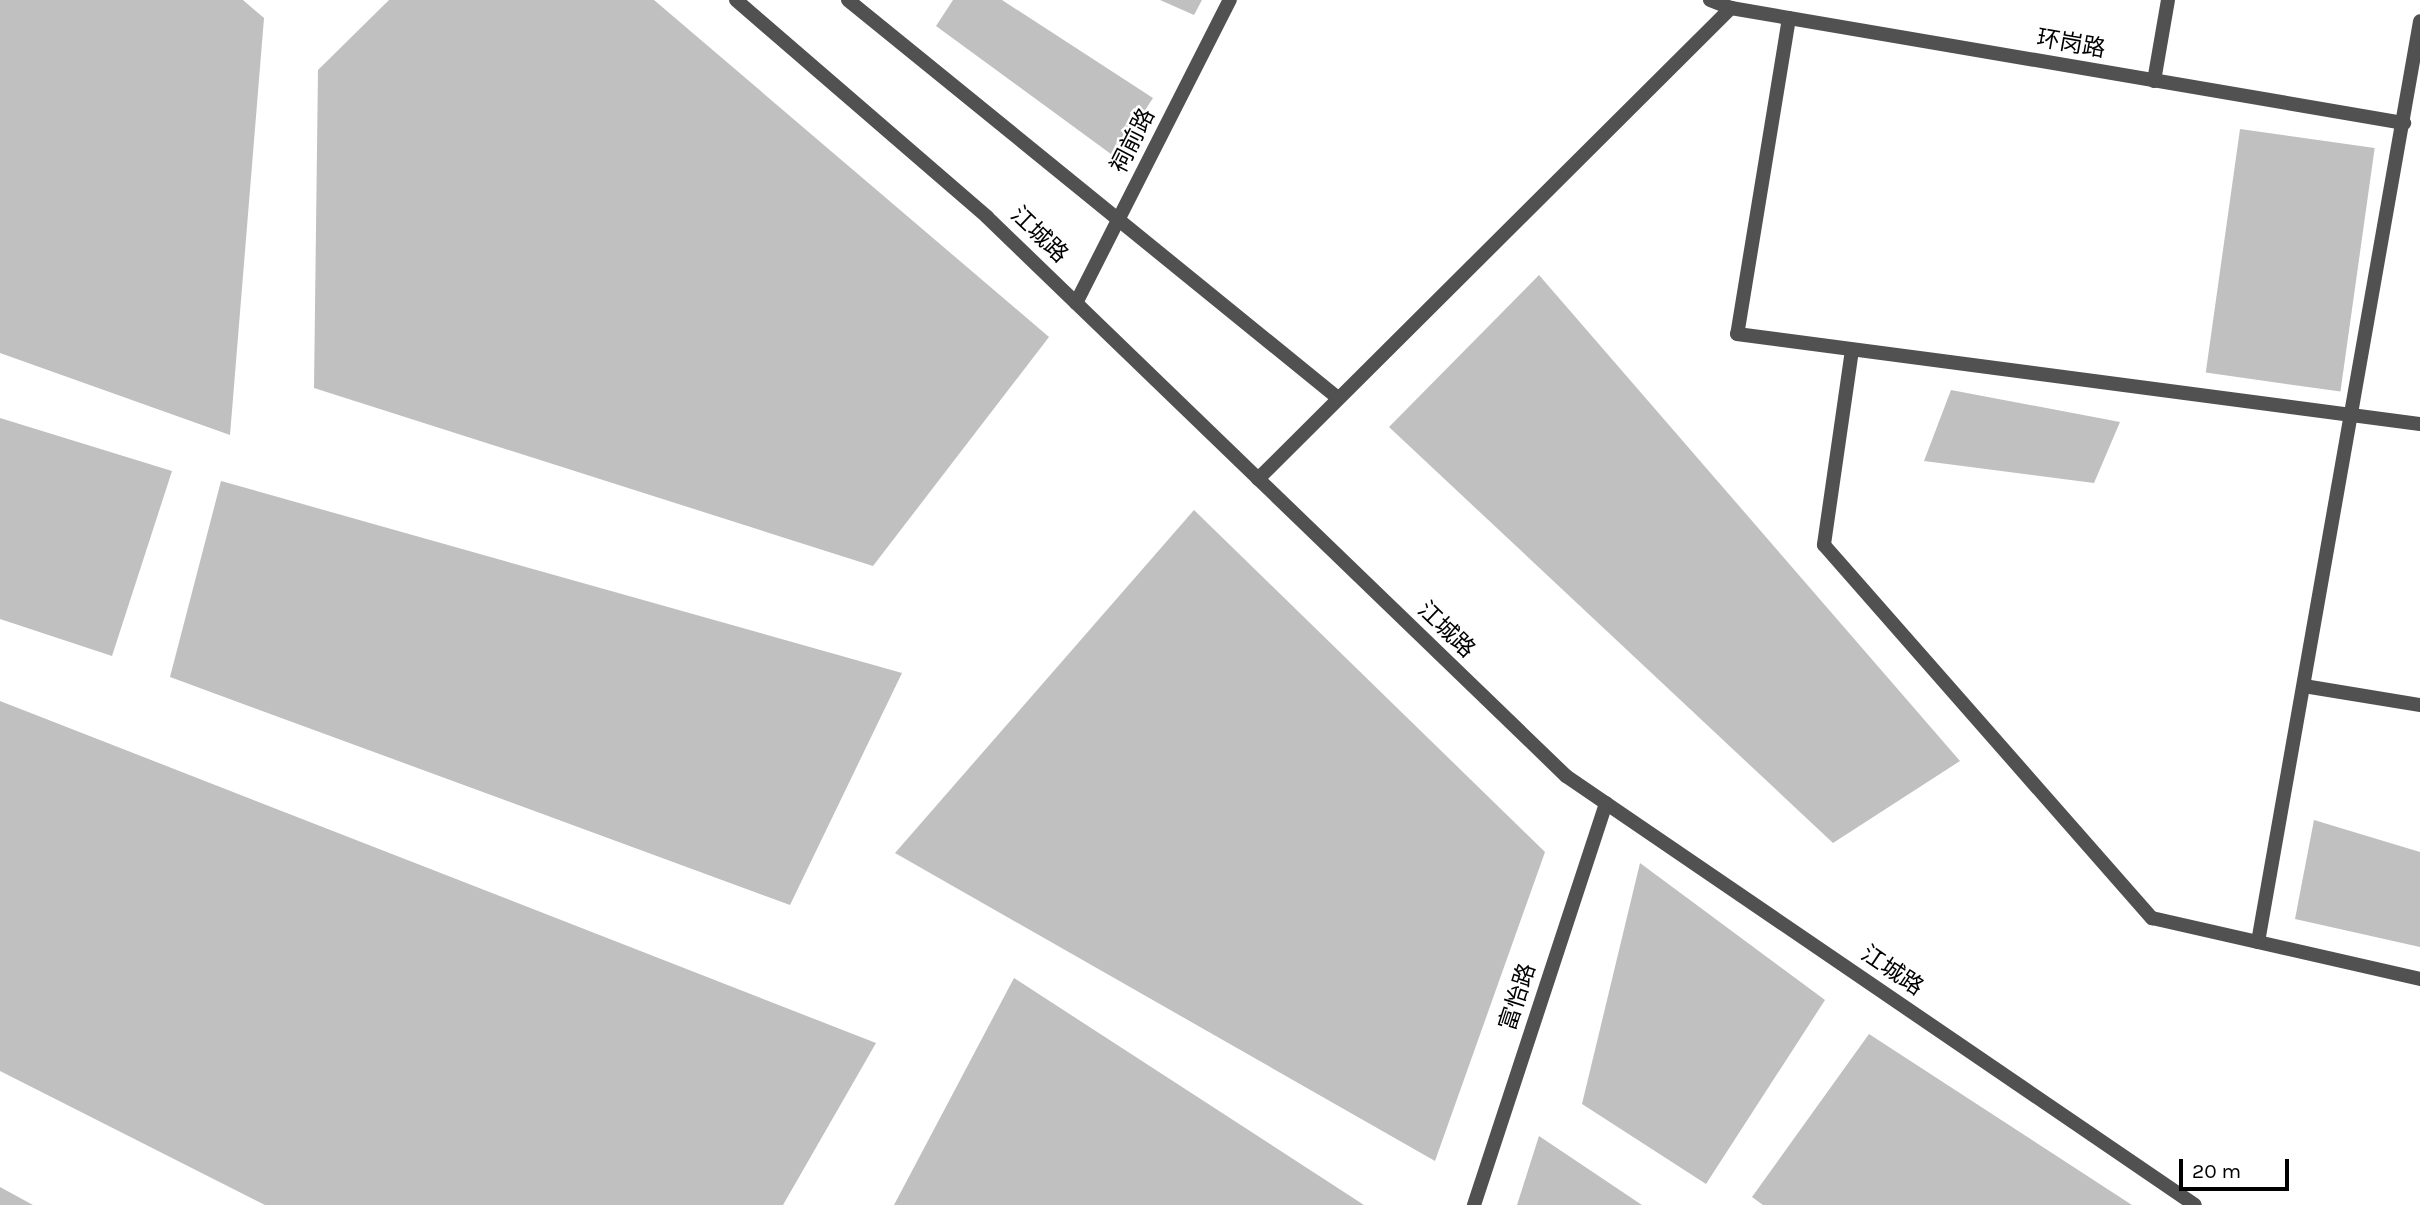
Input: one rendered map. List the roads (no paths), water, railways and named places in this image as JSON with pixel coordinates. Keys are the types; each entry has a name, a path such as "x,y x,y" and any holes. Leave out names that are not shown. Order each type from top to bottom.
{"street":[{"name":"江城路","path":"736,0 987,217 1566,776 2195,1205"},
{"path":"848,0 1338,398"},
{"name":"祠前路","path":"1076,303 1230,0"},
{"name":"环岗路","path":"1710,0 1731,8 2404,123"},
{"path":"2154,81 2168,0"},
{"path":"1258,479 1731,8"},
{"path":"1789,18 1737,334 2420,424"},
{"path":"2258,942 2420,21"},
{"path":"1852,350 1824,545 2152,918 2420,979"},
{"path":"2304,686 2420,705"},
{"name":"富怡路","path":"1474,1205 1606,803"}]}
